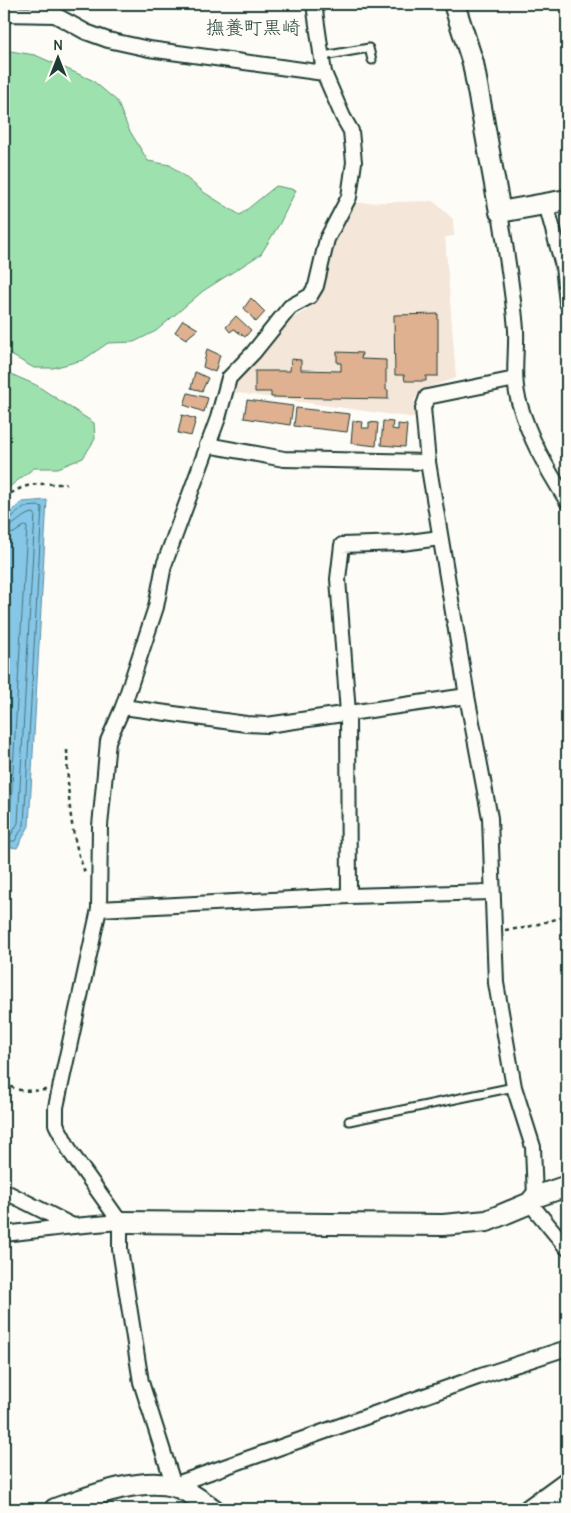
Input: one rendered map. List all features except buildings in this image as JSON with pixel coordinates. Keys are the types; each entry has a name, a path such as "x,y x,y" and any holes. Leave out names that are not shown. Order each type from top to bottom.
{"highway":[{"path":"555,1509 567,1500"}],"street":[{"path":"174,1486 141,1382 120,1249 120,1222 71,1153 56,1124 56,1107 99,908 100,826 108,740 123,707 156,607 164,565 218,418 229,378 253,353 290,307 310,296 316,286 327,239 349,197 354,162 351,131 324,73 314,4"},
{"path":"454,4 473,63 500,212 514,299 516,333 515,379 519,401 536,448 567,501"},
{"path":"4,14 54,9 86,32 108,40 149,49 324,73"},
{"path":"500,212 567,200"},
{"path":"546,204 563,266 567,303"},
{"path":"515,379 427,397 423,408 428,462 440,538 490,818 496,983 514,1087 533,1148 532,1200 567,1248"},
{"path":"207,445 284,459 428,462"},
{"path":"349,896 348,713 338,579 342,546 440,538"},
{"path":"123,707 246,724 267,725 467,696"},
{"path":"99,908 349,896 492,892"},
{"path":"4,1234 120,1222 443,1224 487,1221 567,1186"},
{"path":"4,1191 73,1226"},
{"path":"174,1486 469,1380 567,1348"},
{"path":"530,1509 567,1482"},
{"path":"55,1509 89,1496 132,1485 160,1484 174,1486 214,1509"}],"lane":[{"path":"322,56 369,48 372,60"},
{"path":"349,1121 514,1087"}],"path":[{"path":"4,498 15,490 31,484 67,484"},
{"path":"67,750 72,830 79,858 89,883"},
{"path":"494,931 524,928 567,916"},
{"path":"4,1082 12,1088 22,1091 60,1090"}],"shaded area":[{"path":"433,201 453,219 454,236 445,237 456,378 423,389 414,400 415,418 231,392 231,387 248,369 264,345 286,322 307,310 315,302 321,291 333,248 351,208 357,203"}],"green space":[{"path":"4,50 35,55 92,80 117,101 128,128 148,161 170,165 205,193 240,215 276,186 296,190 280,223 261,254 203,291 156,331 134,342 108,343 83,360 53,368 34,368 4,351"},
{"path":"4,371 36,385 94,423 95,439 83,458 58,468 34,468 4,491"}],"water":[{"path":"47,500 29,826 17,848 4,846 4,518 22,502"}],"district":[{"name":"撫養町黒崎","path":"253,27"}]}
